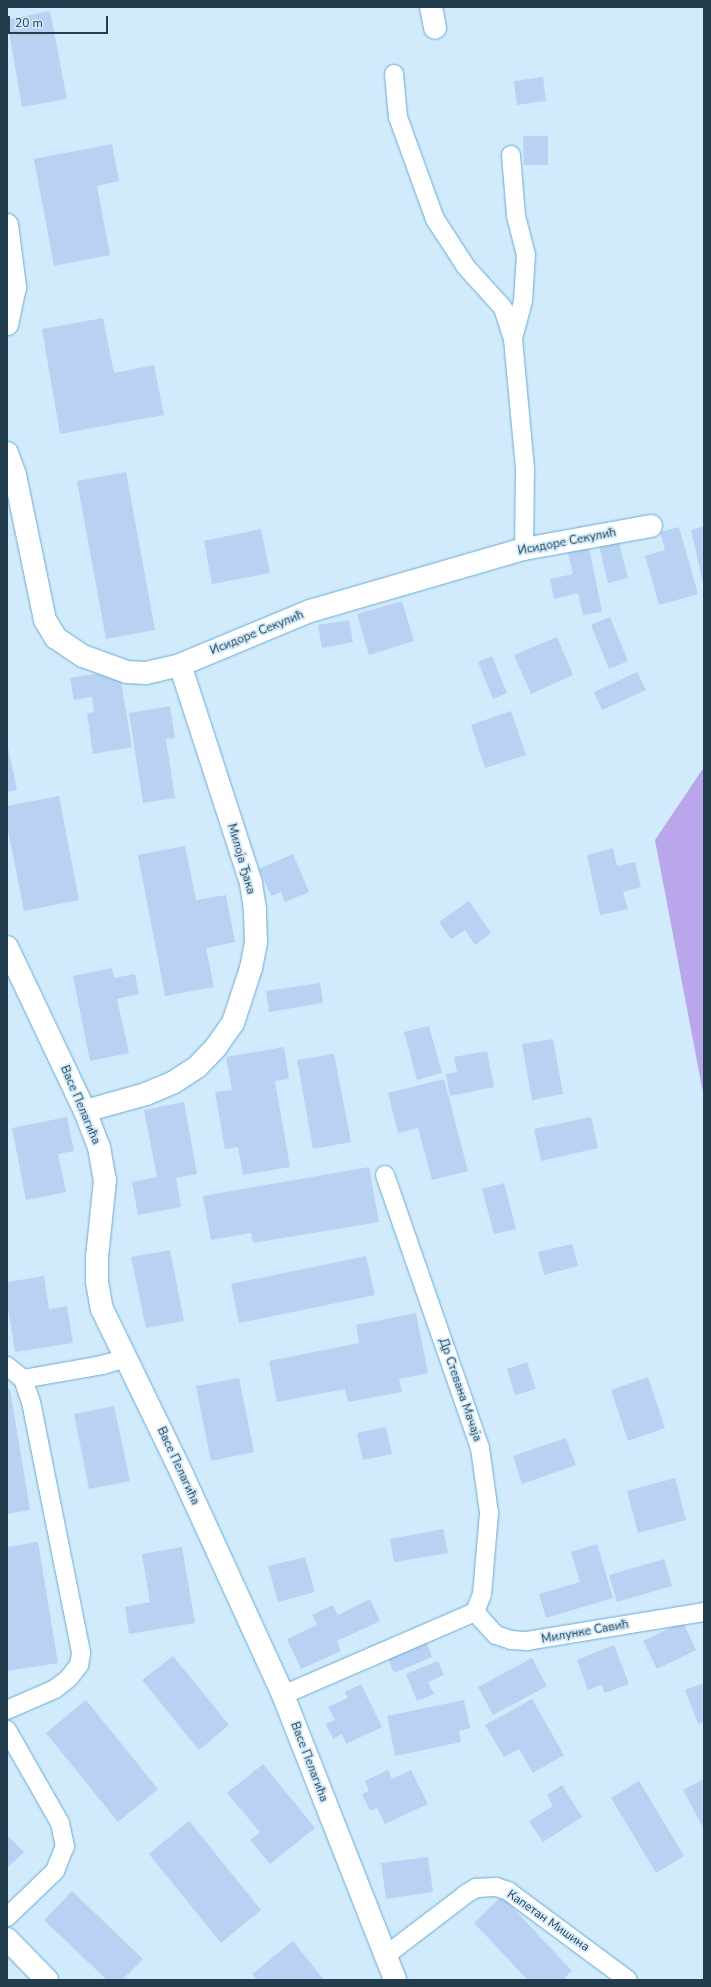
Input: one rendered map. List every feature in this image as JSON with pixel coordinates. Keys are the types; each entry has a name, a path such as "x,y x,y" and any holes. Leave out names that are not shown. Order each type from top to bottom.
{"street":[{"path":"7,225 15,287 7,324"},
{"name":"Исидоре Секулић","path":"7,453 16,475 45,620 56,638 83,656 127,672 146,673 180,665 310,611 524,549 651,526"},
{"name":"Милоја Ђака","path":"85,1110 146,1094 174,1082 197,1067 216,1047 233,1023 251,968 256,942 255,909 251,883 180,665"},
{"name":"Васе Пелагића","path":"7,947 85,1110 99,1147 105,1180 98,1282 102,1309 283,1695 395,1980"},
{"path":"7,1939 47,1980"}],"lane":[{"path":"394,74 398,117 436,219 466,267 503,308 513,339 525,468 524,549"},
{"path":"511,155 516,216 526,255 523,301 513,339"},
{"name":"Др Стевана Мачаја","path":"385,1174 480,1448 489,1513 482,1594 475,1612"},
{"path":"23,1379 102,1365 126,1358"},
{"path":"7,1366 23,1379 31,1402 81,1653 79,1666 69,1678 55,1689 7,1710"},
{"path":"283,1695 475,1612"},
{"name":"Милунке Савић","path":"475,1612 496,1634 511,1640 527,1641 704,1612"},
{"path":"7,1730 60,1823 65,1846 55,1871 7,1917"},
{"name":"Капетан Мишина","path":"385,1956 466,1894 476,1888 496,1887 508,1891 628,1980"}],"shaded area":[{"path":"704,767 704,1098 655,840"}],"building":[{"path":"50,11 67,99 22,107 7,20"},
{"path":"543,77 546,101 517,105 514,81"},
{"path":"523,136 548,136 548,165 524,165"},
{"path":"112,144 119,181 97,186 110,255 54,266 34,159"},
{"path":"103,318 114,373 154,365 164,415 60,434 42,329"},
{"path":"126,472 155,630 106,639 77,481"},
{"path":"704,526 704,583 703,583 691,530"},
{"path":"679,527 698,594 659,605 645,556 665,550 660,532"},
{"path":"261,529 270,573 212,584 204,541"},
{"path":"619,542 628,578 608,583 599,546"},
{"path":"589,548 602,612 583,615 578,593 554,599 550,579 573,574 568,552"},
{"path":"402,601 414,641 369,655 357,614"},
{"path":"610,617 628,661 609,669 591,625"},
{"path":"349,620 353,642 322,648 318,625"},
{"path":"557,637 573,675 531,694 514,655"},
{"path":"492,656 507,693 493,699 478,662"},
{"path":"119,670 132,747 93,754 87,713 94,712 92,697 74,700 70,678"},
{"path":"637,672 646,690 602,710 594,692"},
{"path":"170,706 175,738 166,739 175,798 143,803 129,713"},
{"path":"511,711 526,755 485,768 471,725"},
{"path":"7,743 17,790 7,792"},
{"path":"59,796 79,900 24,911 7,825 7,806"},
{"path":"185,846 196,900 226,895 235,942 206,948 214,987 165,996 138,855"},
{"path":"613,848 617,866 635,862 641,887 623,892 628,909 600,915 587,855"},
{"path":"293,854 309,892 285,902 281,892 271,896 259,869"},
{"path":"469,901 491,933 475,945 465,930 451,939 439,922"},
{"path":"112,968 114,978 135,974 139,994 117,999 129,1053 90,1061 73,976"},
{"path":"320,983 323,1003 269,1012 266,991"},
{"path":"429,1026 442,1073 417,1080 404,1032"},
{"path":"553,1039 563,1094 532,1100 522,1044"},
{"path":"284,1047 289,1079 275,1081 290,1167 243,1175 238,1147 225,1149 215,1092 232,1090 226,1057"},
{"path":"487,1051 494,1087 450,1096 446,1074 457,1072 454,1057"},
{"path":"334,1054 351,1142 313,1149 297,1060"},
{"path":"444,1079 468,1171 432,1180 418,1128 398,1133 388,1093"},
{"path":"184,1102 197,1174 176,1178 181,1207 138,1215 132,1182 157,1177 144,1110"},
{"path":"67,1117 74,1151 58,1154 66,1192 26,1200 12,1128"},
{"path":"591,1117 598,1148 541,1161 534,1129"},
{"path":"369,1167 379,1222 253,1243 251,1233 211,1240 203,1196"},
{"path":"504,1183 516,1229 494,1234 482,1189"},
{"path":"572,1244 578,1266 544,1275 538,1252"},
{"path":"170,1250 184,1321 146,1328 131,1257"},
{"path":"366,1256 375,1295 239,1323 231,1284"},
{"path":"44,1276 49,1309 67,1306 73,1343 15,1352 7,1302 7,1282"},
{"path":"416,1313 428,1373 399,1379 402,1392 348,1402 345,1389 277,1402 269,1361 359,1343 356,1325"},
{"path":"527,1362 536,1389 515,1395 507,1369"},
{"path":"648,1377 665,1428 628,1441 611,1390"},
{"path":"239,1378 254,1452 211,1461 196,1386"},
{"path":"7,1389 10,1389 30,1510 7,1514"},
{"path":"114,1406 130,1481 89,1489 74,1414"},
{"path":"386,1427 392,1454 363,1460 357,1433"},
{"path":"566,1438 576,1465 522,1484 513,1456"},
{"path":"675,1478 686,1520 638,1533 627,1491"},
{"path":"443,1529 448,1553 394,1562 390,1539"},
{"path":"38,1542 58,1663 7,1671 7,1547"},
{"path":"597,1544 613,1598 546,1618 539,1594 580,1582 571,1552"},
{"path":"182,1547 195,1623 129,1634 125,1607 150,1602 142,1554"},
{"path":"305,1557 315,1592 278,1602 268,1566"},
{"path":"664,1559 672,1586 617,1602 609,1575"},
{"path":"370,1599 380,1621 337,1641 341,1651 301,1669 287,1639 317,1625 312,1615 333,1605 338,1615"},
{"path":"683,1622 696,1650 657,1669 643,1641"},
{"path":"425,1638 432,1657 394,1673 386,1654"},
{"path":"614,1645 629,1684 605,1693 601,1685 588,1690 577,1660"},
{"path":"173,1656 229,1725 199,1750 142,1680"},
{"path":"532,1658 547,1686 493,1715 478,1687"},
{"path":"438,1661 444,1675 428,1682 434,1694 417,1701 406,1674"},
{"path":"704,1683 704,1722 698,1724 685,1690"},
{"path":"361,1684 382,1727 346,1744 342,1734 333,1739 326,1724 335,1720 328,1707 348,1698 345,1692"},
{"path":"532,1699 564,1755 533,1773 519,1749 504,1757 485,1725"},
{"path":"86,1700 158,1789 118,1822 46,1733"},
{"path":"464,1700 470,1728 459,1731 461,1742 395,1756 387,1716"},
{"path":"263,1764 315,1828 270,1864 250,1840 260,1832 227,1793"},
{"path":"388,1770 392,1779 411,1770 428,1804 385,1824 377,1808 370,1811 362,1794 369,1791 365,1781"},
{"path":"704,1779 704,1829 683,1790"},
{"path":"639,1781 684,1856 656,1873 611,1798"},
{"path":"562,1785 582,1817 543,1842 529,1821 553,1806 547,1795"},
{"path":"189,1821 261,1910 221,1943 149,1854"},
{"path":"7,1835 24,1852 7,1868"},
{"path":"428,1857 433,1892 386,1899 381,1863"},
{"path":"72,1891 143,1959 122,1980 107,1980 44,1920"},
{"path":"502,1896 572,1971 562,1980 528,1980 474,1923"},
{"path":"293,1941 324,1980 257,1980 252,1974"}]}
